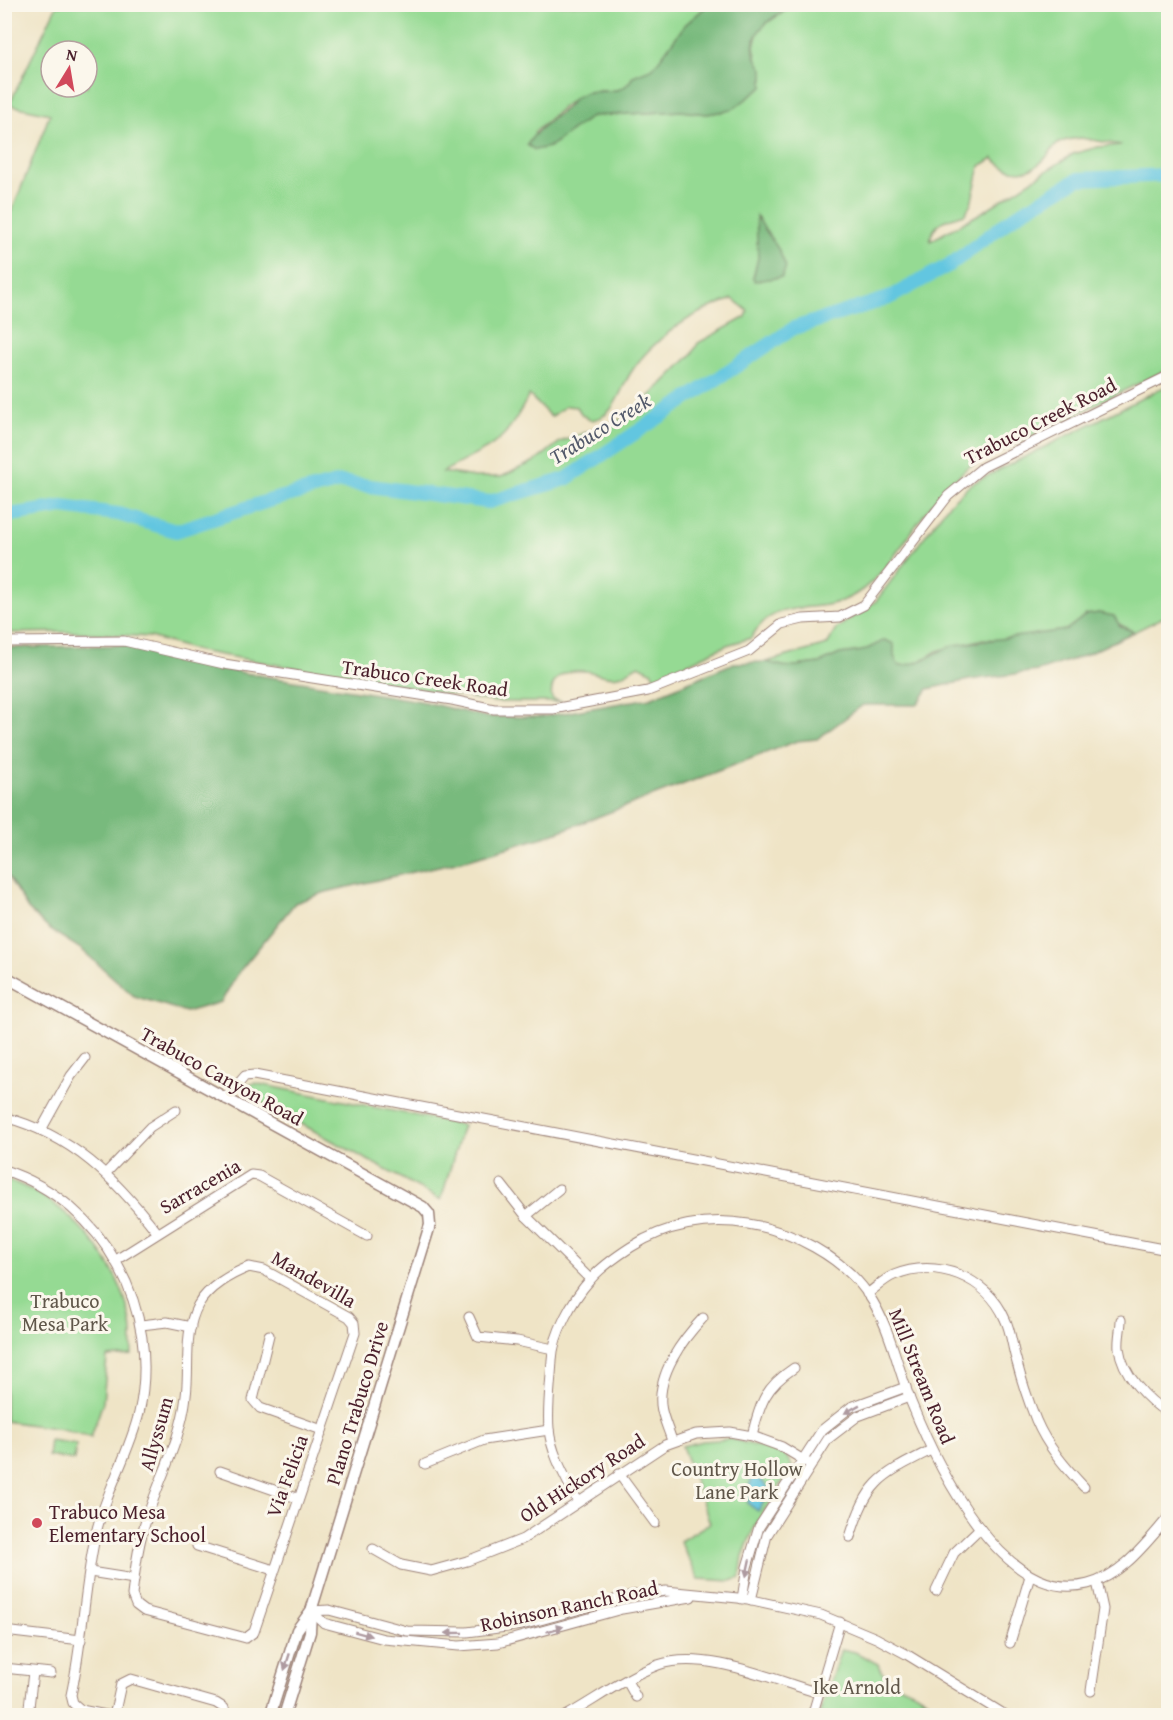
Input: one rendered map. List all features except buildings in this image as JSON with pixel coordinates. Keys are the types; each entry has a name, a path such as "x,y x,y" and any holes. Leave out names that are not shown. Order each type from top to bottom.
{"main road":[{"name":"Trabuco Canyon Road","path":"4,976 423,1208"},
{"name":"Plano Trabuco Drive","path":"284,1716 310,1632 311,1611 430,1225 429,1214 423,1208"},
{"name":"Plano Trabuco Drive","path":"270,1716 297,1630 311,1611"}],"street":[{"name":"Trabuco Creek Road","path":"4,642 124,641 224,664 452,700 494,709 553,709 648,691 749,651 782,624 803,619 840,617 864,605 948,496 968,477 983,466 1168,376"},
{"path":"40,1130 71,1076 85,1058"},
{"path":"225,1099 245,1076 254,1075 429,1111 1168,1250"},
{"path":"106,1173 150,1127 176,1110"},
{"path":"4,1118 40,1130 68,1144 106,1173 125,1191 157,1232"},
{"path":"4,1170 37,1184 73,1209 104,1241 131,1291 141,1325 145,1369 139,1414 98,1525 72,1695 73,1703 81,1710 113,1716 121,1684 125,1680 134,1679 216,1703 225,1712"},
{"name":"Sarracenia","path":"116,1260 247,1176 255,1175 367,1236"},
{"path":"501,1184 526,1216 590,1279"},
{"path":"526,1216 559,1188"},
{"name":"Mill Stream Road","path":"578,1502 560,1466 549,1430 553,1349 568,1314 590,1279 644,1238 705,1221 739,1222 765,1226 794,1237 832,1258 867,1294 891,1340 909,1397 931,1450 980,1528 1018,1569 1056,1586 1077,1586 1097,1581 1126,1565 1168,1518"},
{"name":"Mandevilla","path":"256,1267 349,1317 354,1323"},
{"name":"Allyssum","path":"136,1605 132,1595 144,1527 176,1443 185,1409 191,1327 199,1305 206,1295 231,1276 256,1267"},
{"path":"867,1294 892,1276 914,1269 932,1268 961,1274 989,1293 1006,1319 1020,1375 1037,1421 1060,1462 1084,1487"},
{"path":"469,1317 478,1337 489,1340 518,1341 553,1349"},
{"path":"672,1442 661,1405 665,1378 689,1332 703,1318"},
{"path":"1121,1320 1119,1348 1130,1377 1156,1406 1168,1413"},
{"path":"141,1325 167,1322 191,1327"},
{"name":"Via Felicia","path":"136,1605 144,1611 246,1638 254,1632 297,1498 355,1333 354,1323"},
{"path":"269,1335 253,1400 260,1408 322,1430"},
{"path":"752,1436 764,1395 779,1378 794,1368"},
{"path":"807,1461 822,1430 851,1407 906,1387"},
{"path":"747,1599 747,1567 759,1527 807,1461 828,1439 858,1416 909,1397"},
{"path":"425,1464 484,1440 549,1430"},
{"name":"Old Hickory Road","path":"373,1549 401,1565 430,1571 467,1561 523,1539 619,1474 672,1442 707,1432 730,1432 752,1436 807,1461"},
{"path":"850,1537 860,1505 877,1481 931,1450"},
{"path":"220,1471 297,1498"},
{"path":"619,1474 655,1523"},
{"path":"936,1591 954,1553 980,1528"},
{"path":"197,1546 274,1570"},
{"path":"90,1572 134,1578"},
{"path":"1010,1643 1030,1576"},
{"path":"1090,1691 1103,1609 1097,1581"},
{"name":"Robinson Ranch Road","path":"311,1611 328,1610 406,1631 467,1632 522,1625 632,1595 666,1591 747,1599 799,1609 840,1622 906,1654 1007,1716"},
{"name":"Robinson Ranch Road","path":"311,1611 324,1623 384,1639 424,1645 459,1646 498,1643 622,1609 696,1595"},
{"path":"812,1716 840,1622"},
{"path":"4,1631 81,1640"},
{"path":"566,1716 659,1665 691,1660 715,1663 819,1693"},
{"path":"4,1668 51,1674"},
{"path":"28,1716 33,1672"},
{"path":"627,1681 636,1697"}],"green space":[{"path":"57,5 708,5 685,25 653,69 633,76 625,87 620,89 582,94 534,132 549,147 592,116 681,111 707,114 731,110 743,100 757,61 754,46 759,28 794,5 1168,5 1168,369 968,467 932,504 880,573 856,594 826,605 785,610 773,615 761,624 751,638 727,645 655,679 651,671 639,665 614,677 585,671 565,673 556,680 551,692 552,699 562,702 495,702 198,651 150,637 75,632 5,633 4,208 12,211 50,114 9,105 39,42 39,99 99,99 99,39 41,39","holes":["1081,138 1121,145 1098,147 1073,154 981,213 930,241 938,225 965,214 971,204 980,166 993,158 1009,169 1027,170 1042,162 1059,143","733,299 748,311 746,317 698,343 692,354 641,405 622,419 560,442 537,460 501,477 474,477 443,472 494,444 511,426 529,395 551,417 566,406 577,407 582,415 590,420 605,415 615,403 632,371 659,340 678,325 699,313"]},
{"path":"708,5 794,5 775,16 760,30 755,39 756,58 763,69 763,87 731,110 707,114 681,111 592,116 549,147 535,150 527,145 540,129 576,97 584,93 622,88 633,76 653,68 685,25"},
{"path":"756,216 779,250 786,267 782,277 755,281 753,278 758,258"},
{"path":"1168,385 1168,615 1134,632 1099,613 1086,615 1066,630 1006,640 983,639 937,651 912,666 898,665 882,642 863,651 840,654 820,663 787,667 766,662 827,645 836,629 876,601 949,504 971,484"},
{"path":"1099,613 1114,616 1120,626 1134,632 1083,656 1038,671 969,680 928,689 917,705 863,705 817,739 797,741 547,836 469,859 326,892 295,903 239,972 221,1002 186,1012 134,996 81,949 49,929 28,909 5,872 5,648 129,645 244,673 420,701 486,717 541,717 650,698 734,663 766,662 787,667 820,663 840,654 863,651 885,640 894,644 894,656 898,665 906,665 954,645 1066,630 1086,615"},
{"path":"254,1083 463,1125 441,1200 248,1095 248,1085"},
{"name":"Trabuco Mesa Park","path":"5,1179 50,1201 87,1234 115,1276 125,1299 132,1327 132,1355 107,1357 103,1402 91,1437 62,1429 5,1421"},
{"name":"Country Hollow Lane Park","path":"731,1439 779,1452 786,1456 792,1466 754,1528 743,1556 740,1578 731,1581 699,1579 680,1541 710,1523 682,1446 703,1441"},
{"path":"50,1440 76,1444 74,1460 48,1456"},
{"name":"Ike Arnold","path":"841,1649 855,1652 878,1664 889,1680 926,1698 937,1715 819,1715"}],"water":[{"path":"757,1476 771,1491 758,1511 747,1503 750,1498 745,1494 752,1479"}],"waterway":[{"name":"Trabuco Creek","path":"4,516 62,507 118,514 176,531 268,501 340,482 489,502 566,479 794,328 889,298 951,264 1018,214 1078,179 1168,175"}],"place":[{"name":"Trabuco Mesa Elementary School","path":"37,1523"}]}
